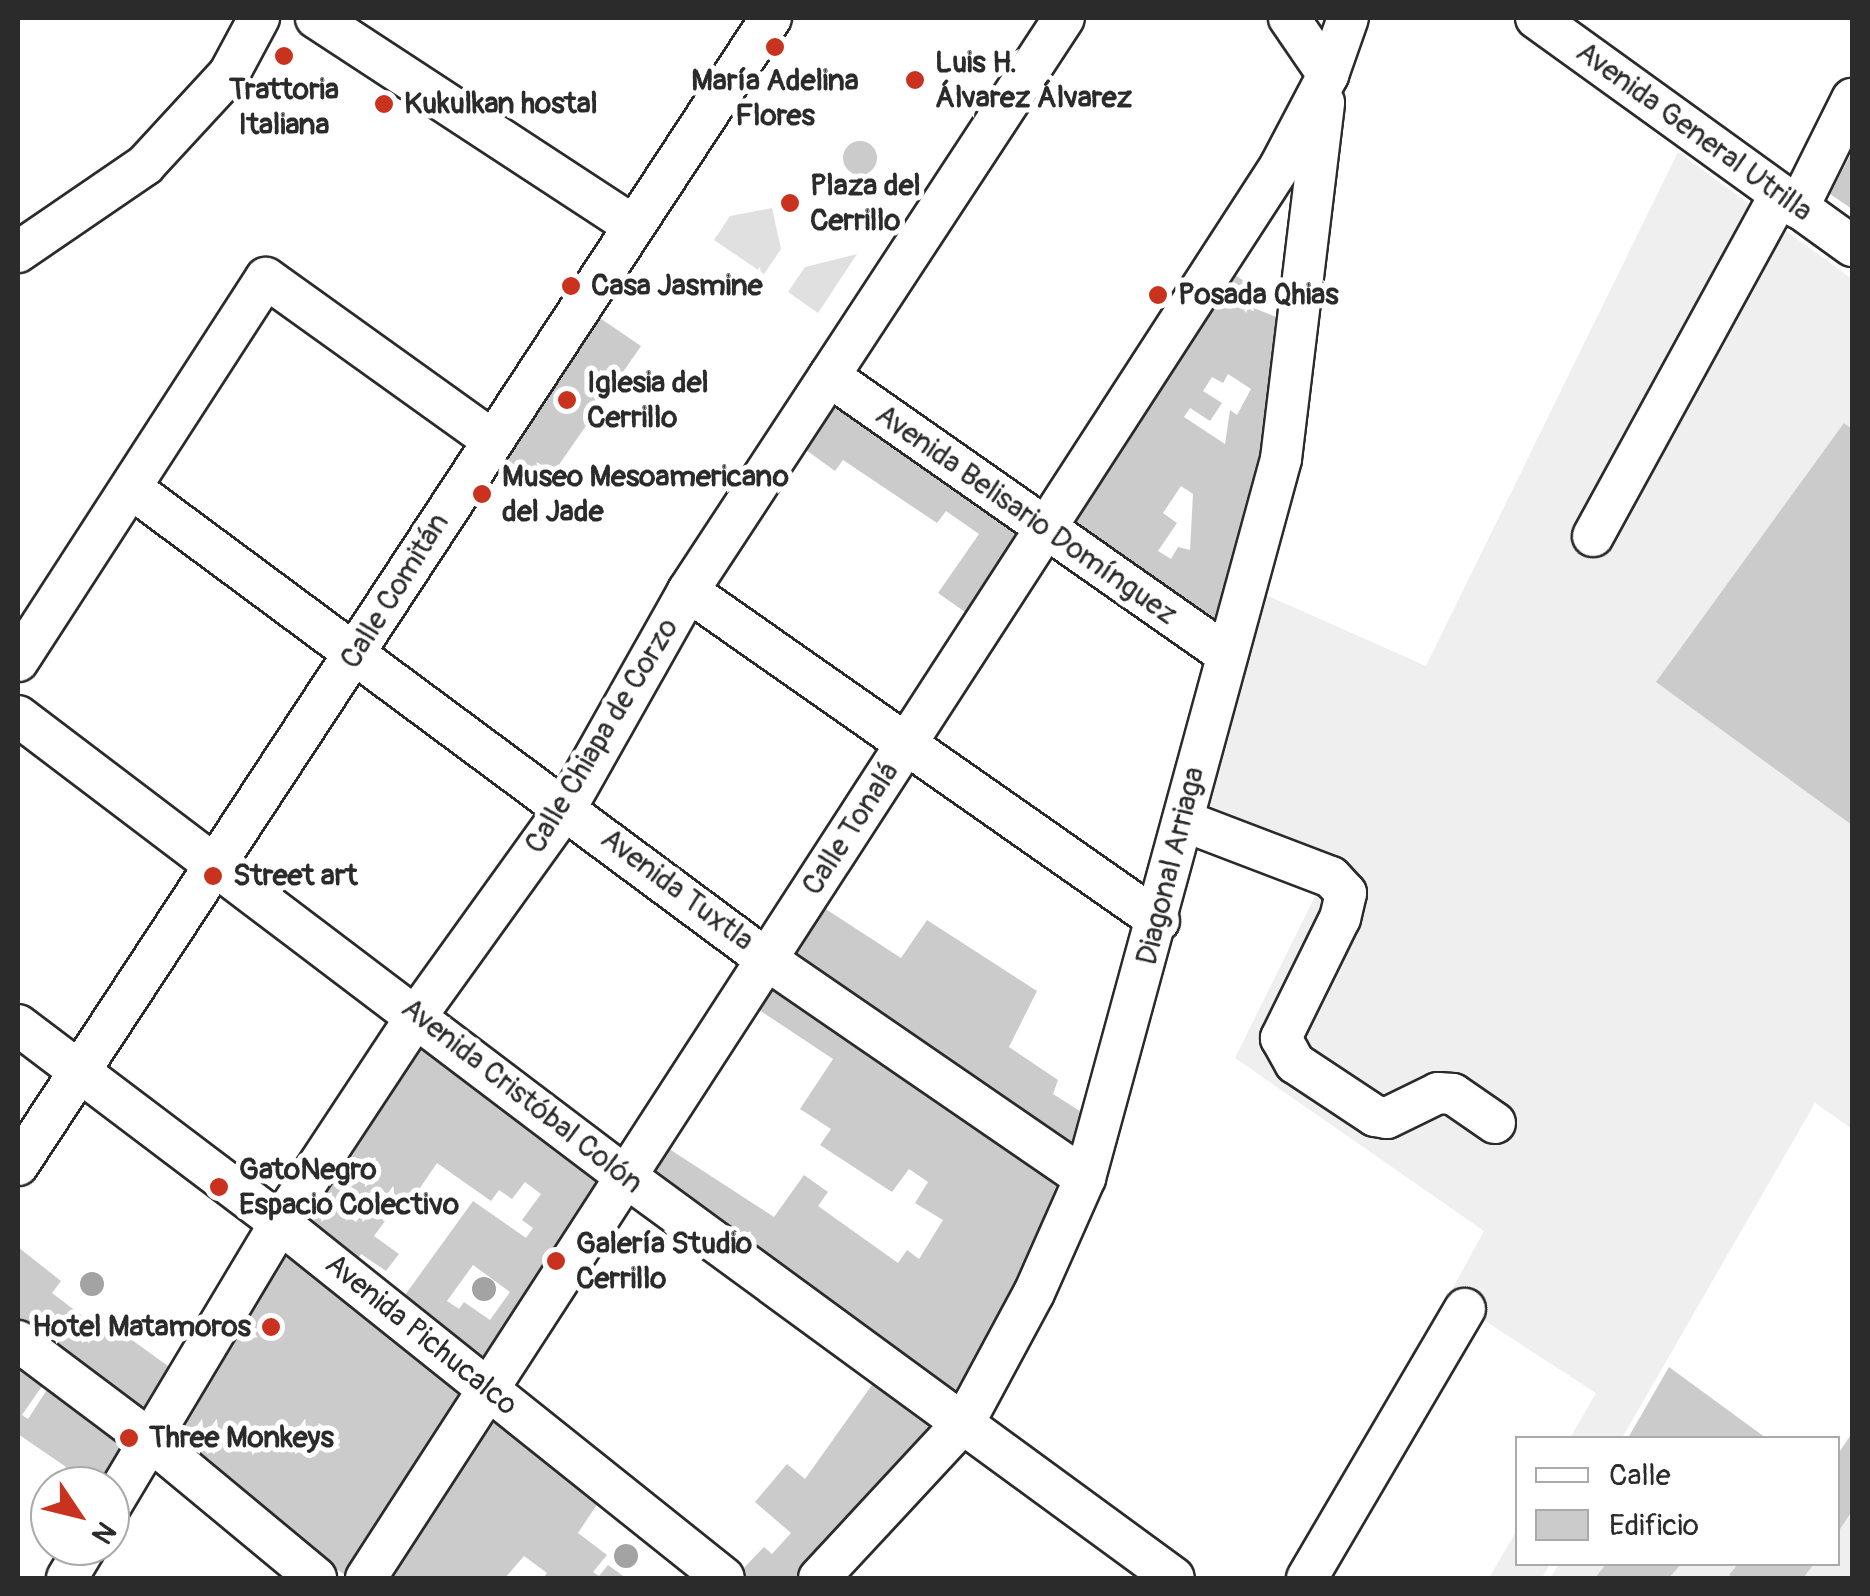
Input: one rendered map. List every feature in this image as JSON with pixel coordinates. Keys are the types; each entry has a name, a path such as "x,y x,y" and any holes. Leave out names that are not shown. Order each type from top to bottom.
{"street":[{"path":"316,18 632,225"},
{"name":"Calle Comitán","path":"18,1164 220,864 491,439 772,18"},
{"name":"Calle Chiapa de Corzo","path":"130,1474 280,1223 417,1015 567,806 688,590 1064,18"},
{"path":"1289,18 1328,75"},
{"path":"1328,75 1348,18"},
{"name":"Avenida General Utrilla","path":"1536,18 1852,246"},
{"path":"18,252 145,166 229,74 251,21"},
{"name":"Calle Tonalá","path":"366,1578 766,958 1047,534 1280,166 1328,75"},
{"name":"Diagonal Arriaga","path":"819,1578 965,1421 1034,1293 1085,1178 1159,922 1224,653 1281,459 1328,75"},
{"path":"1593,536 1852,99"},
{"path":"18,660 266,278 491,439"},
{"name":"Avenida Belisario Domínguez","path":"830,376 1047,534 1224,653"},
{"name":"Avenida Tuxtla","path":"131,488 567,806 766,958 1085,1178"},
{"path":"688,590 1159,922"},
{"name":"Avenida Cristóbal Colón","path":"18,716 220,864 625,1176 965,1421 1174,1578"},
{"path":"1184,821 1331,877 1346,893 1340,918 1281,1038 1295,1062 1375,1116 1387,1118 1438,1093 1453,1094 1494,1123"},
{"name":"Avenida Pichucalco","path":"18,1026 280,1223 724,1578"},
{"path":"1306,1578 1464,1309"},
{"path":"18,1341 150,1440 316,1578"}],"shaded area":[{"path":"1678,152 1852,279 1852,1129 1815,1103 1623,1436 1571,1436 1596,1393 1448,1297 1484,1231 1235,1058 1317,892 1187,838 1259,592 1426,666"},
{"path":"772,208 781,249 764,274 714,240 730,216"},
{"path":"857,254 818,313 788,292 805,267"},
{"path":"1852,1436 1852,1578 1550,1578 1558,1566 1840,1566 1840,1451"},
{"path":"1515,1533 1515,1566 1549,1566 1542,1578 1489,1578"}],"building":[{"path":"860,141 872,146 877,158 872,170 860,175 848,170 843,158 848,146"},
{"path":"1852,152 1852,209 1830,194"},
{"path":"1230,272 1260,291 1251,307 1289,322 1279,407 1215,631 1066,531","holes":["1228,374 1251,389 1237,415 1230,410 1225,444 1184,417 1190,408 1210,421 1222,403 1203,391 1212,377 1223,383","1181,486 1193,494 1190,550 1178,547 1171,559 1158,551 1177,523 1163,513"]},
{"name":"Iglesia del Cerrillo","path":"591,312 641,346 543,488 493,454"},
{"path":"840,401 1035,539 978,621 938,593 979,534 946,511 937,523 843,460 835,471 806,450"},
{"path":"1844,423 1852,429 1852,825 1656,682"},
{"path":"815,902 901,958 927,920 1037,991 1009,1047 1058,1080 1053,1094 1091,1118 1075,1155 785,959"},
{"path":"770,975 1074,1181 961,1399 646,1180 660,1143 774,1217 804,1175 828,1192 818,1206 898,1263 907,1250 919,1259 943,1220 915,1203 928,1182 909,1169 892,1192 820,1145 831,1129 800,1109 833,1059 750,1004"},
{"path":"421,1035 619,1182 488,1365 400,1302 473,1201 526,1238 533,1228 522,1220 541,1194 525,1182 512,1199 499,1190 491,1201 437,1163 407,1207 380,1189 366,1209 385,1221 374,1236 399,1254 386,1271 361,1254 352,1268 293,1226","holes":["356,1202 366,1209 356,1222 347,1215","473,1265 510,1292 490,1320 464,1302 459,1309 447,1301"]},
{"path":"293,1245 477,1384 349,1578 175,1454 170,1432"},
{"path":"18,1247 61,1281 52,1293 97,1327 103,1319 179,1374 142,1415 18,1322"},
{"path":"18,1360 47,1379 22,1415 28,1419 52,1382 139,1444 124,1466 65,1466 18,1434"},
{"path":"1669,1367 1763,1436 1629,1436"},
{"path":"879,1375 945,1423 808,1578 745,1578 739,1573 764,1547 772,1554 791,1533 755,1502 787,1464 805,1479"},
{"path":"489,1410 606,1491 578,1533 607,1555 593,1572 599,1576 608,1565 626,1578 543,1578 547,1573 524,1556 505,1578 376,1578"},
{"path":"1852,1433 1852,1511 1840,1529 1840,1451"},
{"path":"1604,1566 1679,1566 1669,1578 1595,1578"},
{"path":"1736,1566 1812,1566 1803,1578 1729,1575"}],"place":[{"name":"María Adelina Flores","path":"775,47"},
{"name":"Trattoria Italiana","path":"284,56"},
{"name":"Luis H. Álvarez Álvarez","path":"915,80"},
{"name":"Kukulkan hostal","path":"384,104"},
{"name":"Plaza del Cerrillo","path":"790,203"},
{"name":"Casa Jasmine","path":"571,286"},
{"name":"Posada Qhias","path":"1158,295"},
{"name":"Iglesia del Cerrillo","path":"567,400"},
{"name":"Museo Mesoamericano del Jade","path":"482,494"},
{"name":"Street art","path":"213,876"},
{"name":"GatoNegro Espacio Colectivo","path":"219,1187"},
{"name":"Galería Studio Cerrillo","path":"556,1261"},
{"name":"Hotel Matamoros","path":"271,1327"},
{"name":"Three Monkeys","path":"129,1438"}]}
